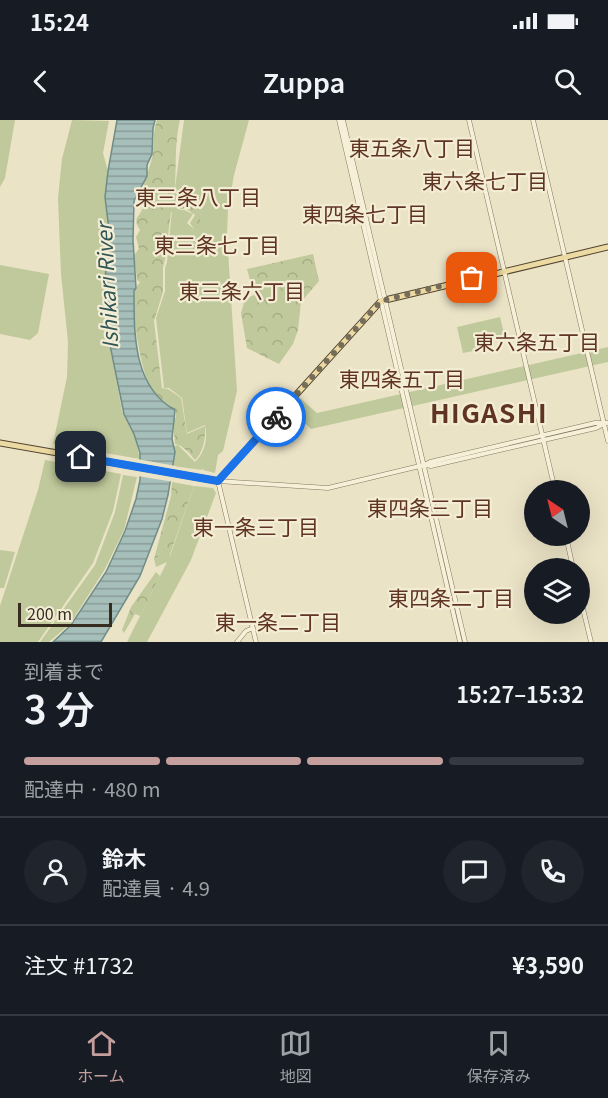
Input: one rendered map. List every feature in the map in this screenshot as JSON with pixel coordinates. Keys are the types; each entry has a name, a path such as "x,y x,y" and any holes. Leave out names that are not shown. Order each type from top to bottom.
{"main road":[{"path":"0,442 218,481 383,300 608,246"}],"street":[{"path":"339,120 465,642"},
{"path":"343,120 383,300"},
{"path":"469,120 553,480"},
{"path":"533,120 606,423 608,441"},
{"path":"256,642 218,481 328,488 422,466 430,462 596,428 606,423"},
{"path":"422,466 460,642"},
{"path":"587,624 591,642"},
{"path":"237,642 246,631 253,628"}],"green space":[{"path":"0,120 15,120 5,178 0,187"},
{"path":"72,120 109,121 103,153 108,171 105,197 109,230 105,280 109,340 122,411 134,434 140,459 53,444 67,377 68,342 61,274 58,198 62,159"},
{"path":"157,120 180,120 173,203 190,206 201,213 199,229 194,229 190,223 195,215 185,208 171,212 163,267 163,292 154,321 162,388 168,389 181,398 187,434 205,426 203,445 195,460 184,448 175,444 173,421 176,417 176,410 162,400 147,380 135,325 135,290 140,282 137,280 134,255 139,249 136,237 140,230 136,219 143,206 143,190 152,156"},
{"path":"184,120 249,120 234,175 228,208 227,235 237,391 223,451 218,455 215,473 203,470 203,468 202,470 173,466 174,446 178,445 195,462 205,445 206,430 205,425 187,433 182,398 169,388 164,388 156,318 165,291 165,268 172,210 184,210 193,214 187,223 194,229 201,214 190,206 173,203"},
{"path":"313,254 319,281 301,302 298,330 293,344 279,364 247,348 241,313 245,299 254,295 247,269"},
{"path":"0,265 49,274 38,333 30,340 0,334"},
{"path":"500,317 505,337 482,343 483,349 463,353 457,327"},
{"path":"608,347 608,362 311,429 290,409 300,398 317,413"},
{"path":"45,460 121,474 113,511 93,563 38,642 0,642 0,606 38,490"},
{"path":"123,475 137,477 124,530 105,569 70,624 49,642 40,642 95,565 115,512"},
{"path":"172,482 194,486 169,557 165,545 158,557 154,559 171,496"},
{"path":"194,486 213,488 216,493 191,560 147,642 127,642 167,562 156,567 154,559 158,557 165,544 170,556"},
{"path":"0,550 15,552 4,588 0,588"},
{"path":"156,572 160,576 140,616 135,614 124,633 122,630 131,607"}],"water":[{"name":"Ishikari River","path":"117,120 155,120 152,154 147,165 147,176 134,201 133,240 136,288 134,291 134,324 139,358 151,388 161,400 175,410 172,439 175,452 162,519 140,576 101,642 53,642 71,625 106,572 125,531 140,480 140,453 124,414 109,340 105,280 109,230 105,197"}],"pier":[{"path":"137,459 176,466 174,482 137,476"}],"way so far":[{"path":"276,417 381,301 472,278"}],"district":[{"name":"東五条八丁目","path":"412,147"},
{"name":"東六条七丁目","path":"485,180"},
{"name":"東三条八丁目","path":"198,196"},
{"name":"東四条七丁目","path":"365,213"},
{"name":"東三条七丁目","path":"217,244"},
{"name":"東三条六丁目","path":"242,290"},
{"name":"東六条五丁目","path":"537,341"},
{"name":"東四条五丁目","path":"402,378"},
{"name":"HIGASHI","path":"489,411"},
{"name":"東四条三丁目","path":"430,507"},
{"name":"東一条三丁目","path":"256,526"},
{"name":"東四条二丁目","path":"451,597"},
{"name":"東一条二丁目","path":"278,621"}],"route":[{"path":"81,457 218,481 276,417"}]}
